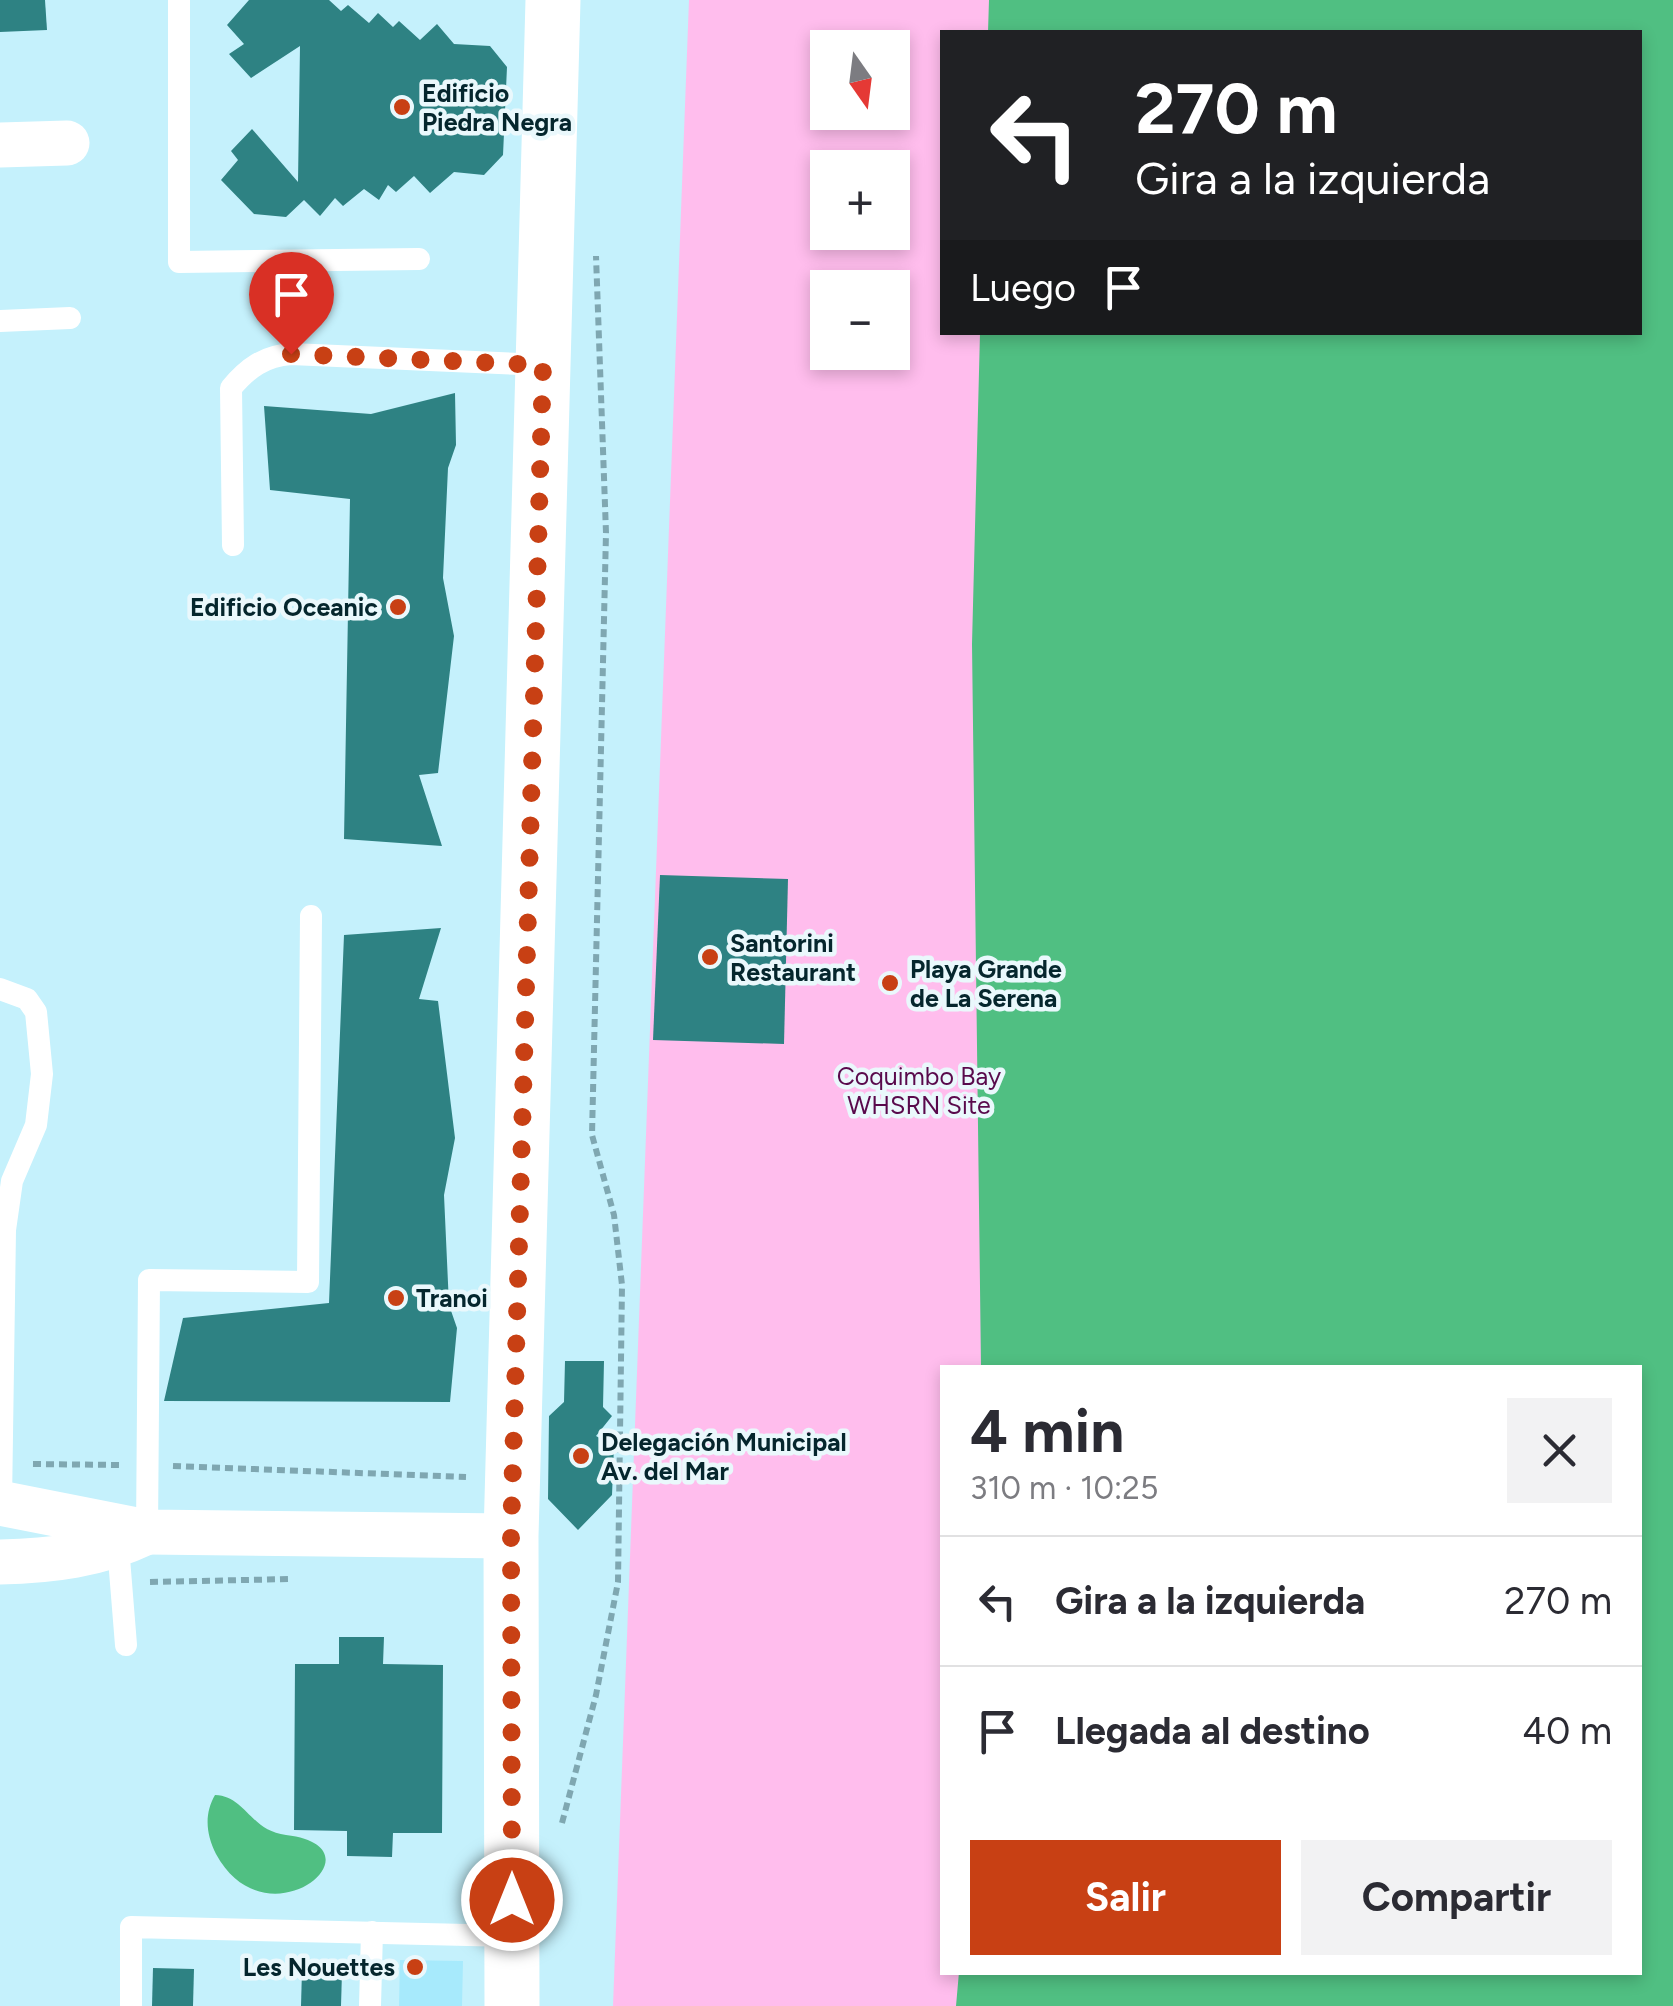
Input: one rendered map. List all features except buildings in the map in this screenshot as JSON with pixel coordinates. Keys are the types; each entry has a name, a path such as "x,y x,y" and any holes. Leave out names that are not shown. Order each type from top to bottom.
{"main road":[{"path":"512,2006 493,1536 543,365 553,0"}],"street":[{"path":"0,145 67,143"},
{"path":"1,1490 130,1556"},
{"path":"0,1562 493,1536"}],"lane":[{"path":"179,0 178,262 419,259"},
{"path":"0,321 70,318"},
{"path":"232,545 231,388 252,366 277,355 291,354 543,365"},
{"path":"126,1645 130,1556 148,1465 149,1280 308,1282 311,916"},
{"path":"0,989 27,999 36,1012 42,1074 36,1125 12,1181 5,1230 1,1490"},
{"path":"131,2006 130,1927 512,1936"},
{"path":"370,2006 372,1932"}],"path":[{"path":"561,1840 562,1821 596,1695 618,1562 622,1284 614,1216 592,1135 606,533 596,241"},
{"path":"1,1490 148,1465 473,1477 493,1536"},
{"path":"130,1556 157,1580 307,1579"}],"shaded area":[{"path":"989,0 1673,0 1673,2006 956,2006 959,1975 1642,1975 1642,1365 981,1365 972,644 980,335 1642,335 1642,30 988,30"},
{"path":"215,1795 234,1801 274,1832 314,1843 325,1856 322,1871 308,1884 287,1892 263,1892 238,1881 216,1854 210,1839 208,1817"},
{"path":"400,1960 463,1961 462,2006 399,2006"}],"green space":[{"name":"Coquimbo Bay WHSRN Site","path":"689,0 1227,0 1224,30 940,30 940,335 1200,335 1183,1365 940,1365 940,1975 1133,1975 1138,2006 613,2006"}],"place":[{"name":"Edificio Piedra Negra","path":"402,107"},
{"name":"Edificio Oceanic","path":"398,607"},
{"name":"Santorini Restaurant","path":"710,957"},
{"name":"Playa Grande de La Serena","path":"890,983"},
{"name":"Tranoi","path":"396,1298"},
{"name":"Delegación Municipal Av. del Mar","path":"581,1456"},
{"name":"Les Nouettes","path":"415,1967"}],"route":[{"path":"291,354 543,365 511,1536 512,1900"}]}
